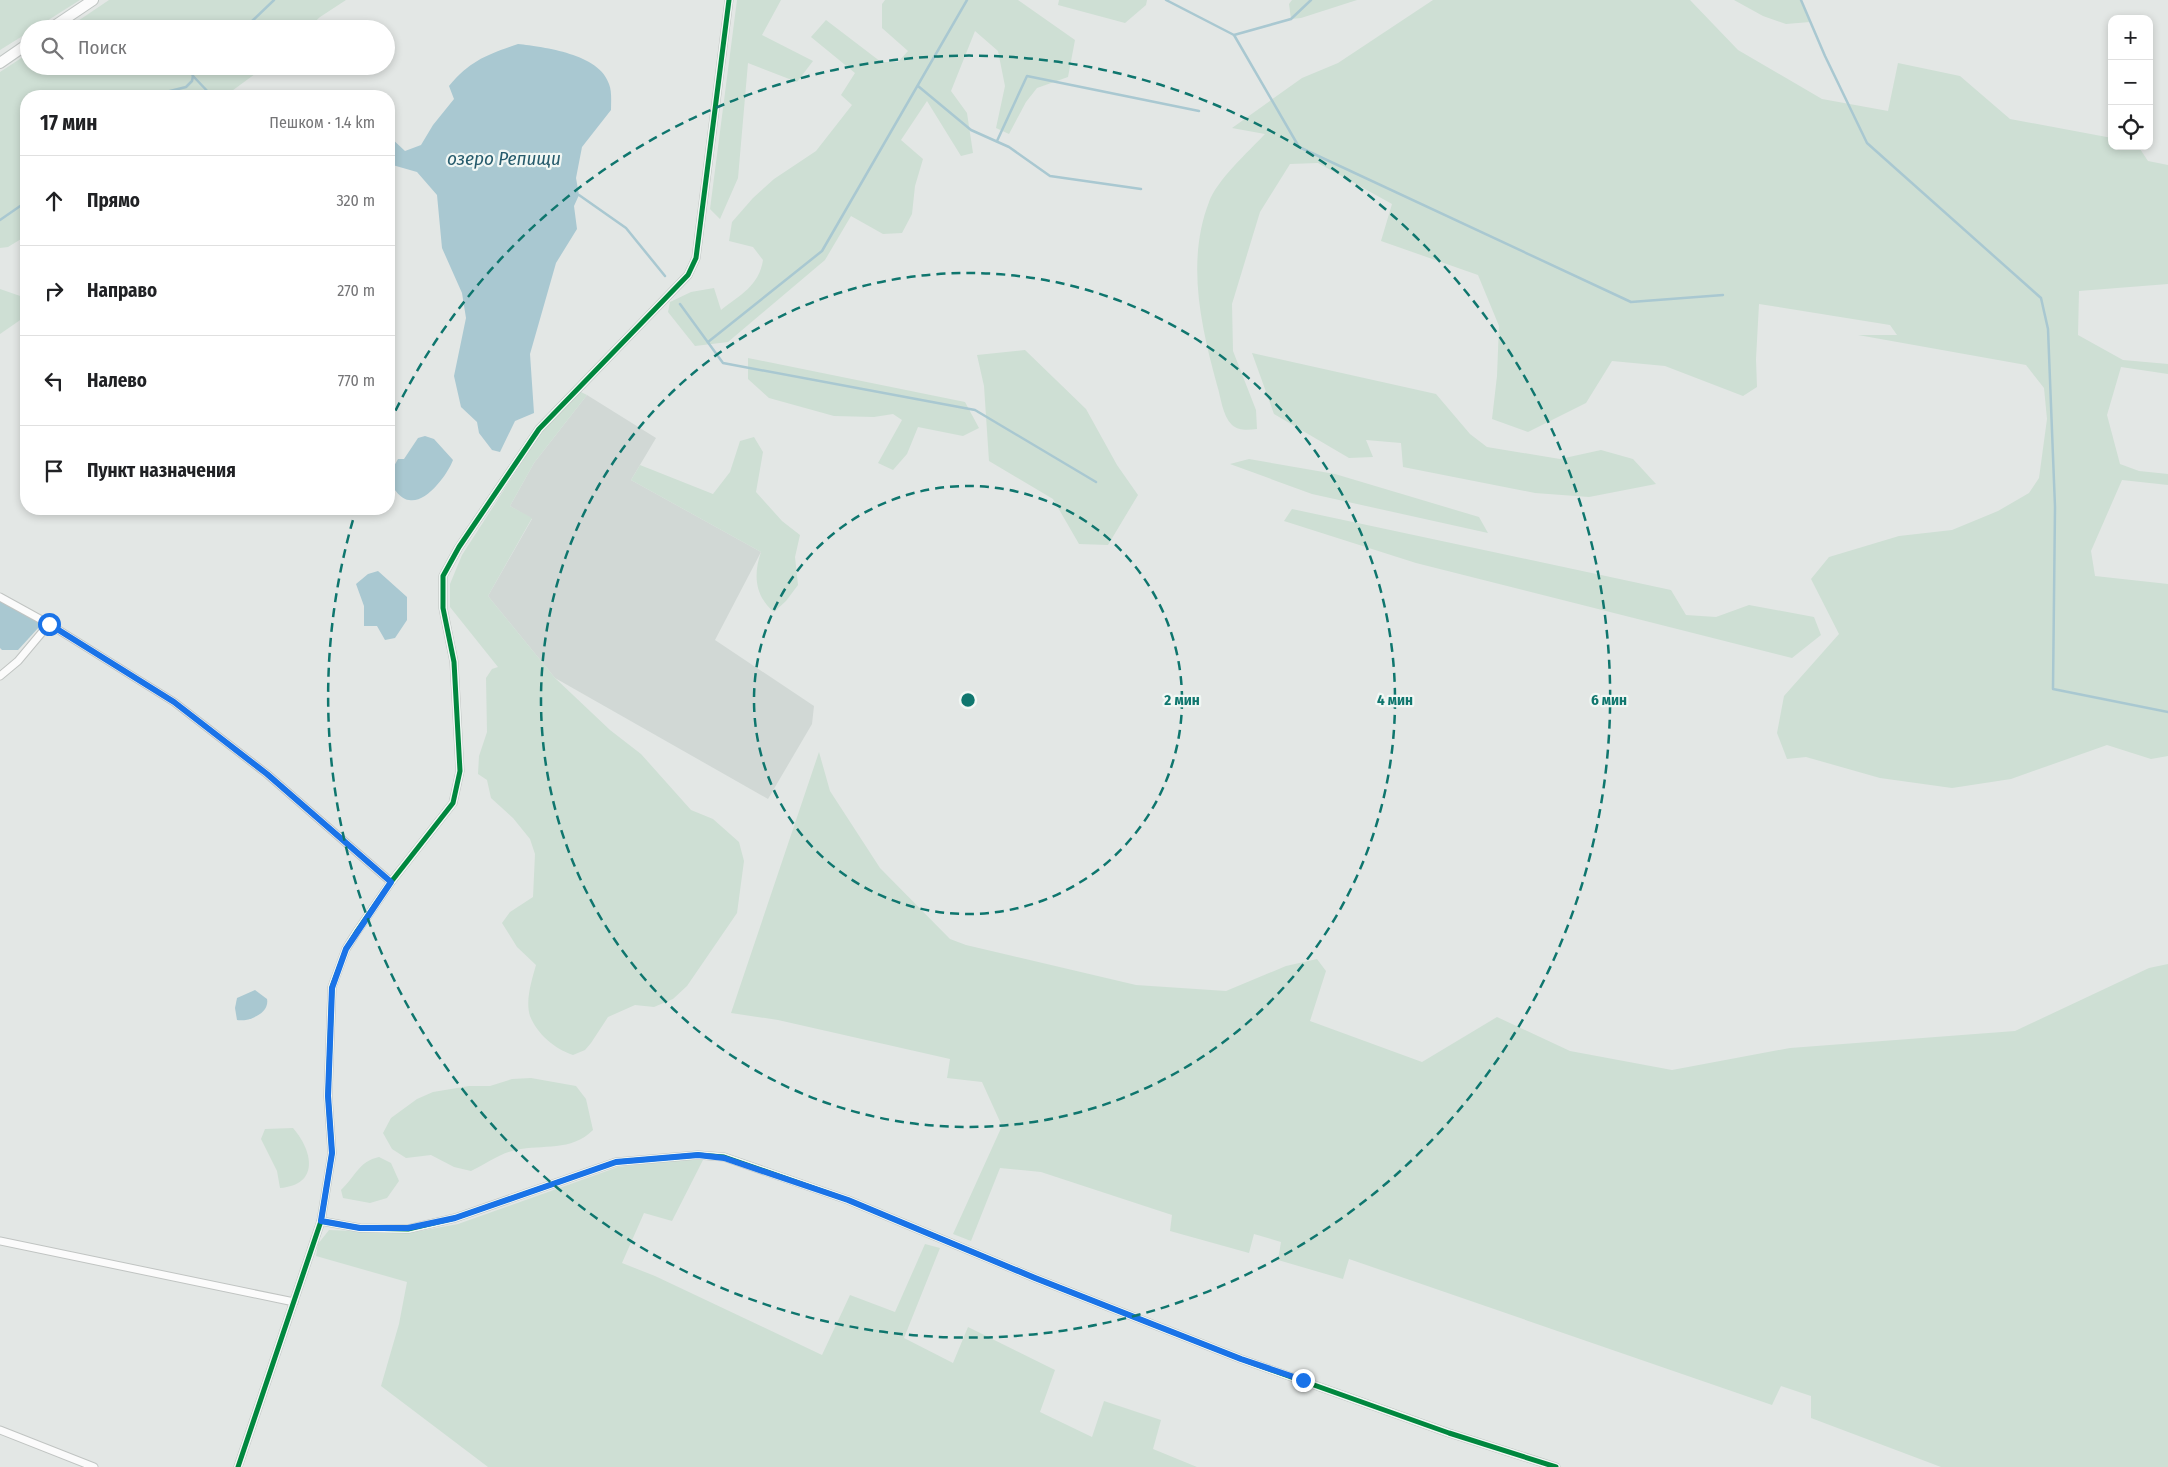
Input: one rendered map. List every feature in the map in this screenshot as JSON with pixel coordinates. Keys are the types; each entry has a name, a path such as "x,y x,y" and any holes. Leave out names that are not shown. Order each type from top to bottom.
{"main road":[{"path":"63,20 92,0"},
{"path":"0,62 20,49"}],"street":[{"path":"238,1467 321,1221 332,1153 328,1096 332,988 346,949 391,882 453,803 460,771 454,662 443,608 443,576 459,547 539,429 688,275 696,258 729,0"},
{"path":"0,597 49,624 174,702 267,774 391,882"},
{"path":"0,676 18,661 49,624"},
{"path":"321,1221 360,1228 408,1228 455,1218 616,1162 698,1155 724,1158 848,1200 1035,1278 1241,1359 1450,1433 1556,1467"},
{"path":"0,1241 294,1302"},
{"path":"0,1430 94,1467"}],"shaded area":[{"path":"587,395 656,438 631,480 761,552 715,640 814,706 812,724 768,799 555,678 488,596 532,519 510,506 534,463"}],"green space":[{"path":"0,0 80,0 48,20 20,20 20,38 0,50"},
{"path":"109,0 346,0 317,20 79,20"},
{"path":"737,0 781,0 762,35 813,61 797,82 748,63 738,178 720,219 710,209"},
{"path":"885,0 1018,0 1075,40 1068,77 1037,88 1026,102 1009,134 996,128 1005,86 998,51 975,31 951,91 967,113 973,153 961,156 927,101 901,140 923,159 915,186 912,214 902,233 883,234 851,216 825,260 728,342 695,346 668,312 670,302 691,292 714,288 721,310 748,289 757,277 763,260 753,247 729,241 732,222 753,198 774,179 816,151 852,105 841,95 855,73 811,37 826,20 881,62 898,62 908,51 882,28 882,4"},
{"path":"1059,0 1147,0 1146,5 1125,23 1058,5"},
{"path":"1292,0 1357,0 1301,18 1291,19 1289,4"},
{"path":"1433,0 1690,0 1738,50 1822,99 1888,111 1898,63 1960,76 2010,119 2108,137 2108,150 2141,150 2148,161 2168,165 2168,284 2079,291 2078,335 2123,360 2168,364 2168,374 2121,367 2107,415 2120,464 2139,471 2168,474 2168,485 2122,480 2091,551 2095,576 2168,584 2168,756 2151,759 2107,745 2011,779 1952,788 1880,778 1806,757 1787,759 1777,733 1784,696 1839,634 1811,579 1829,557 1899,536 1952,530 1998,511 2029,493 2039,478 2047,419 2044,388 2026,365 1858,335 1897,335 1890,325 1759,304 1756,359 1757,387 1743,396 1665,366 1612,361 1586,403 1528,432 1492,419 1497,376 1499,326 1478,275 1381,241 1392,204 1318,163 1290,164 1260,212 1232,304 1233,351 1256,410 1257,429 1247,430 1232,425 1222,406 1201,317 1197,271 1202,225 1213,193 1234,166 1265,134 1232,128 1302,78 1338,63"},
{"path":"1734,0 1801,0 1810,22 1786,24 1763,16"},
{"path":"20,59 20,75 254,75 233,90 20,90 20,240 8,247 0,248 0,72"},
{"path":"0,289 20,296 20,320 0,334"},
{"path":"1025,350 1086,409 1117,465 1138,495 1108,545 1079,544 1053,499 989,461 984,386 977,355"},
{"path":"1252,353 1436,394 1470,434 1487,447 1560,459 1601,450 1633,459 1656,484 1589,497 1535,493 1403,467 1401,443 1366,440 1373,457 1349,458 1274,414"},
{"path":"748,358 965,402 979,428 963,436 918,427 907,454 893,470 878,463 902,420 893,414 874,417 834,416 769,398 748,379"},
{"path":"579,391 587,395 534,463 510,506 532,518 488,596 555,678 610,730 641,754 691,810 713,819 739,842 744,861 737,913 687,986 673,999 654,1007 635,1005 608,1017 585,1050 573,1055 547,1040 533,1023 528,1004 536,965 517,947 502,923 510,912 533,897 535,854 530,839 513,818 491,798 487,780 478,774 479,756 487,732 486,678 492,669 498,667 450,607 450,584 462,555 540,434"},
{"path":"754,437 763,452 756,492 782,521 800,535 795,557 798,585 786,601 774,612 763,599 757,585 757,569 761,552 631,480 640,465 713,494 730,472 740,441"},
{"path":"1249,459 1335,474 1479,517 1488,533 1312,494 1230,464"},
{"path":"1292,509 1671,590 1686,615 1716,617 1749,605 1814,617 1821,635 1792,658 1416,563 1284,521"},
{"path":"819,752 830,791 880,868 950,939 966,945 1136,985 1226,991 1286,966 1317,959 1326,971 1310,1021 1422,1062 1497,1017 1570,1051 1672,1070 1790,1048 2015,1031 2149,968 2168,964 2168,1467 1941,1467 1811,1418 1811,1396 1781,1386 1772,1405 1349,1259 1343,1279 1278,1260 1281,1242 1254,1234 1249,1253 1170,1231 1172,1215 1041,1172 1000,1168 971,1241 953,1234 1002,1126 982,1082 947,1078 950,1059 778,1020 731,1013"},
{"path":"531,1078 576,1086 586,1099 593,1130 575,1142 510,1151 471,1171 454,1167 431,1155 406,1158 392,1149 383,1133 391,1118 417,1099 433,1092 469,1086 490,1086 512,1079"},
{"path":"293,1128 305,1147 309,1165 307,1174 302,1181 293,1186 280,1188 277,1171 261,1139 265,1129"},
{"path":"379,1157 391,1163 399,1181 387,1198 370,1203 343,1198 341,1190 358,1170 367,1162"},
{"path":"678,1160 703,1160 672,1221 644,1213 622,1263 655,1276 822,1355 850,1295 895,1312 925,1244 940,1248 904,1338 953,1363 968,1327 1055,1370 1040,1412 1092,1437 1104,1401 1161,1420 1153,1449 1197,1467 488,1467 381,1386 399,1324 407,1282 316,1256 318,1244 329,1230 409,1233 458,1224 618,1167"}],"water":[{"name":"озеро Репищи","path":"518,44 542,47 570,54 595,66 604,74 611,93 611,110 582,147 576,178 579,195 574,206 577,229 556,263 530,354 534,413 515,421 500,452 492,450 479,433 477,422 461,407 454,376 466,318 462,293 442,248 437,195 417,172 395,166 395,142 405,151 421,145 433,125 454,99 449,86 472,64"},
{"path":"425,436 434,439 453,460 436,487 416,500 409,500 402,497 395,490 395,464 398,459 404,459 418,438"},
{"path":"378,571 407,597 407,620 395,638 385,640 377,626 364,626 364,606 356,584 368,574"},
{"path":"0,599 39,621 40,626 18,650 2,650 0,648"},
{"path":"255,990 267,999 265,1008 258,1016 247,1020 237,1020 235,1008 237,998"}],"waterway":[{"path":"253,20 274,0"},
{"path":"708,342 822,251 967,0"},
{"path":"1166,0 1234,35 1291,19 1311,0"},
{"path":"1801,0 1825,56 1867,143 2041,298 2048,329 2055,507 2053,689 2168,712"},
{"path":"1234,35 1299,147 1631,302 1723,295"},
{"path":"192,75 206,90"},
{"path":"174,90 186,87 192,81 193,76"},
{"path":"997,141 1027,76 1199,111"},
{"path":"918,86 971,130 1009,147 1050,176 1141,189"},
{"path":"579,195 626,228 665,276"},
{"path":"0,220 20,206"},
{"path":"680,304 723,363 975,410 1096,482"}],"cycle path":[{"path":"238,1467 321,1221 332,1153 328,1096 332,987 346,949 356,933 391,882 453,803 460,771 454,662 443,608 443,576 459,547 539,429 688,275 696,258 729,0"},
{"path":"321,1221 360,1228 408,1229 455,1218 616,1162 698,1155 724,1157 848,1200 1035,1278 1241,1359 1449,1433 1556,1467"}],"route":[{"path":"49,624 174,702 267,774 391,882 346,949 332,988 328,1096 332,1153 321,1221 360,1228 408,1228 455,1218 616,1162 698,1155 724,1158 848,1200 1035,1278 1241,1359 1303,1380"}]}
